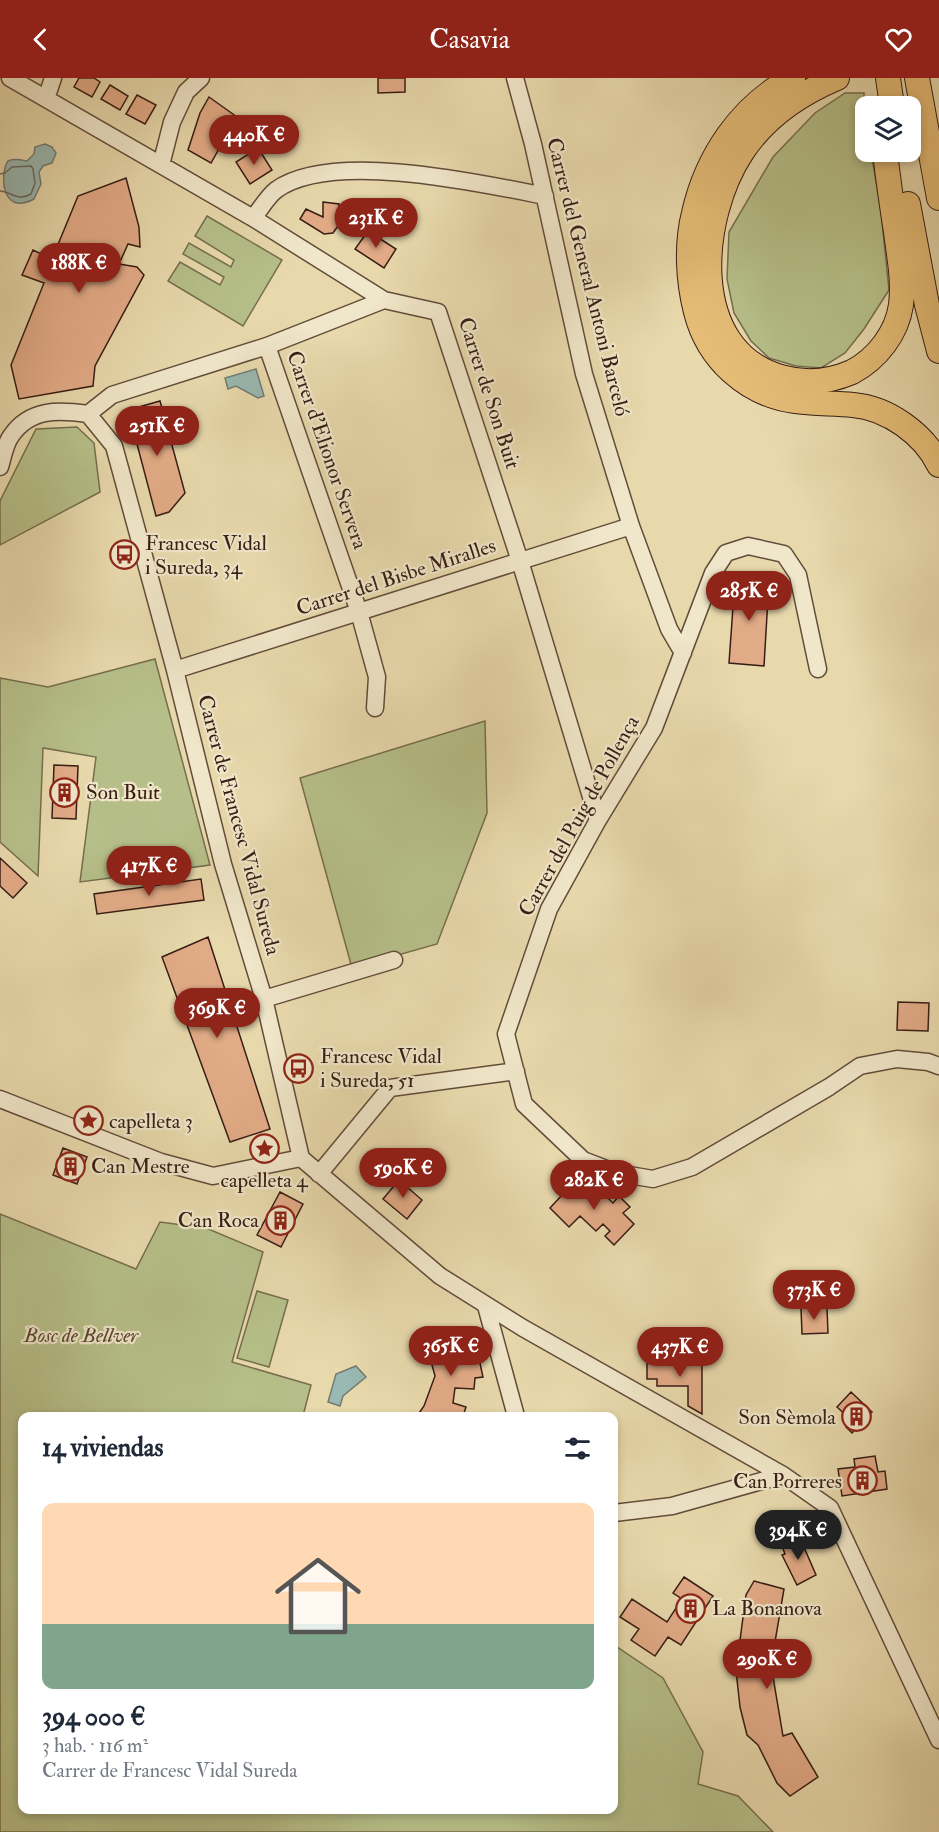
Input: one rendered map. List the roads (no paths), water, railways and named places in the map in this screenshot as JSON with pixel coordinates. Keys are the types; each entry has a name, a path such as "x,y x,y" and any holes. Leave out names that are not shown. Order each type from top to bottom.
{"highway":[{"path":"793,78 761,99 733,129 712,163 700,190 692,218 690,253 691,285 698,321 719,358 744,382 767,394 792,401 855,405 888,414 916,435 939,465"},
{"path":"875,78 878,96"},
{"path":"888,78 891,96"},
{"path":"917,78 939,198"},
{"path":"832,80 788,104 752,138 728,177 714,214 710,246 710,274 719,322 734,347 763,370 790,380 804,382 833,379 856,369 876,355 892,331 901,306 902,269 886,162"},
{"path":"900,162 925,296 939,351"}],"street":[{"name":"Carrer de Son Buit","path":"10,78 253,219 384,300 438,312 520,561 598,820"},
{"path":"46,99 54,78"},
{"path":"161,165 176,112 186,92 201,78"},
{"name":"Carrer del General Antoni Barceló","path":"515,78 533,144 584,374 631,526 669,629 683,653"},
{"path":"253,219 276,191 305,176 336,171 361,170 467,181 545,196"},
{"path":"0,467 10,437 20,426 35,416 60,411 88,414 112,395 267,345 384,300"},
{"name":"Carrer d'Elionor Servera","path":"267,345 359,612 376,677 375,708"},
{"name":"Carrer de Francesc Vidal Sureda","path":"88,414 114,446 175,670 223,864 264,999 301,1158"},
{"name":"Carrer del Bisbe Miralles","path":"175,670 631,526"},
{"name":"Carrer del Puig de Pollença","path":"818,669 798,575 784,554 748,546 726,553 713,573 654,728 598,820 549,909 506,1034 524,1104 583,1160 618,1173 653,1179 692,1167 829,1087 860,1066 897,1059 928,1062 939,1066"},
{"path":"264,999 394,960"},
{"path":"319,1174 390,1088 516,1071"},
{"path":"0,1099 161,1162 213,1176 301,1158 440,1276 486,1306 783,1474 830,1508 939,1740"},
{"path":"486,1306 515,1412"},
{"path":"618,1513 672,1506 783,1474"}],"water":[{"path":"45,144 52,147 56,153 52,163 43,166 39,172 41,184 34,199 23,203 14,202 5,191 4,174 8,161 15,159 27,161 34,154 35,147"},
{"path":"256,369 264,396 258,398 236,386 228,389 225,378"},
{"path":"356,1366 366,1377 343,1396 340,1406 328,1402 336,1374"}],"place":[{"name":"Francesc Vidal i Sureda, 34","path":"124,555"},
{"name":"Son Buit","path":"65,792"},
{"name":"Francesc Vidal i Sureda, 51","path":"299,1068"},
{"name":"capelleta 3","path":"88,1121"},
{"name":"capelleta 4","path":"264,1149"},
{"name":"Can Mestre","path":"70,1166"},
{"name":"Can Roca","path":"280,1220"},
{"name":"Son Sèmola","path":"857,1417"},
{"name":"Can Porreres","path":"863,1481"},
{"name":"La Bonanova","path":"691,1608"}],"park label":[{"name":"Bosc de Bellver","path":"81,1335"}]}
